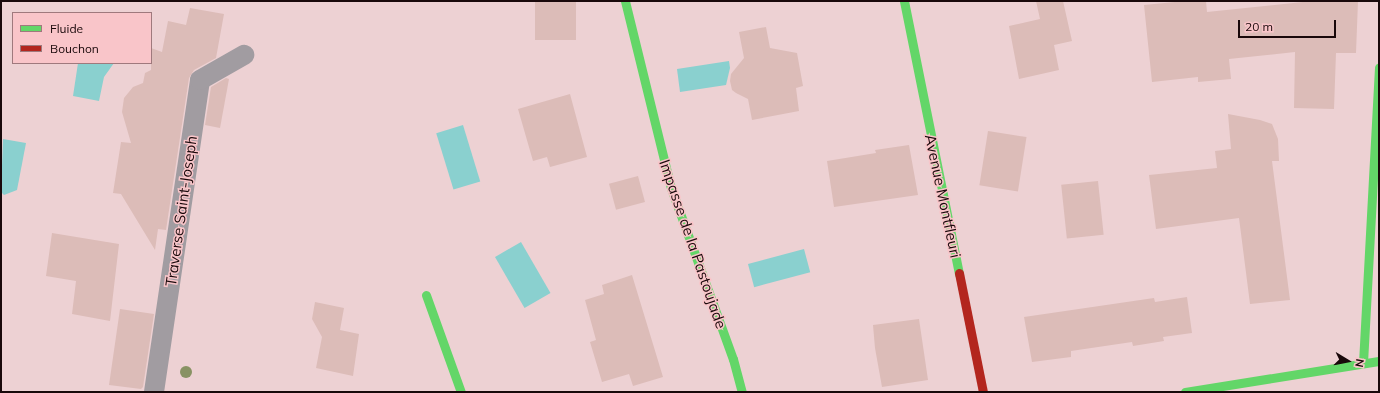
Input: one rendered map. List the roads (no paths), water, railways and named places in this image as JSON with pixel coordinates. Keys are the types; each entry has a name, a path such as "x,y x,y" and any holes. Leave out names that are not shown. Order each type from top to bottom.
{"street":[{"name":"Impasse de la Pastoujade","path":"625,1 671,188 733,359 742,392"},
{"name":"Avenue Montfleuri","path":"904,1 983,392"},
{"path":"1363,362 1362,339 1379,68"},
{"path":"426,295 460,392"},
{"path":"1185,392 1363,362 1379,361"}],"lane":[{"name":"Traverse Saint-Joseph","path":"154,392 200,80 244,55"}],"water":[{"path":"729,61 730,68 726,85 680,92 677,69"},
{"path":"78,64 113,64 104,77 99,101 73,96"},
{"path":"463,125 480,181 453,190 436,133"},
{"path":"3,139 26,143 17,190 4,195 1,192"},
{"path":"521,242 550,293 525,308 495,257"},
{"path":"804,249 810,272 754,287 748,264"}]}
